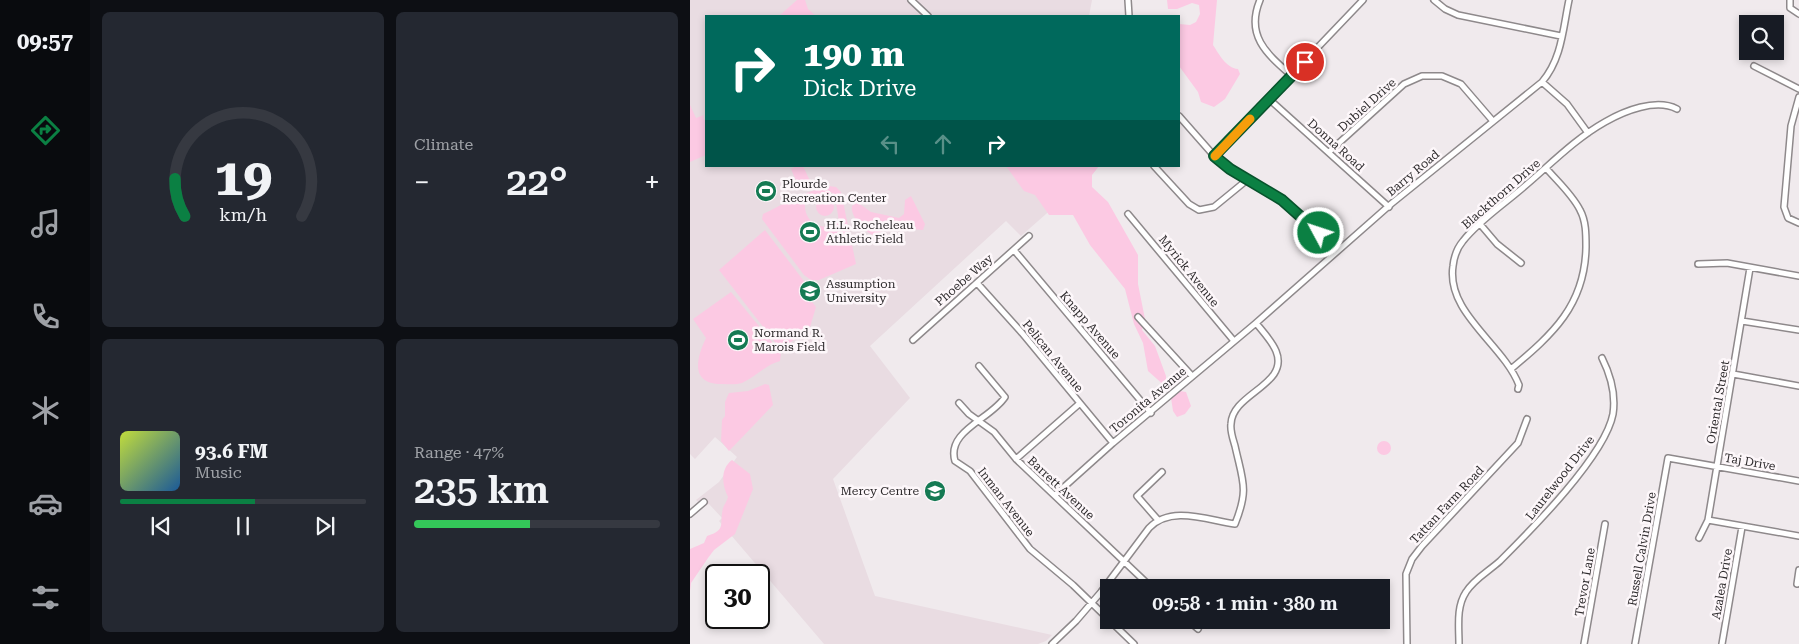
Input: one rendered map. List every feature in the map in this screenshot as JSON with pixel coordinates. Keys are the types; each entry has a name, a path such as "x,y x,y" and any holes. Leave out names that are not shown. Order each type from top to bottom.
{"street":[{"path":"911,0 927,15"},
{"path":"1128,0 1129,15"},
{"path":"1260,0 1255,18 1260,44 1271,58 1292,76"},
{"path":"1214,156 1363,0"},
{"path":"1434,0 1445,9 1458,14 1561,36"},
{"name":"Barry Road","path":"1256,323 1389,206 1492,120 1542,82 1554,66 1569,0"},
{"path":"1790,0 1790,8 1799,14"},
{"path":"1754,66 1799,89"},
{"name":"Dubiel Drive","path":"1329,152 1404,84 1422,76 1442,76 1461,84 1492,120"},
{"path":"1542,82 1567,104 1588,132"},
{"path":"1799,97 1791,126 1784,207 1788,218 1799,223"},
{"name":"Donna Road","path":"1269,99 1389,206"},
{"name":"Blackthorn Drive","path":"1518,389 1519,385 1511,369 1460,305 1454,291 1453,265 1457,250 1467,236 1480,224 1588,132 1621,114 1640,108 1662,105 1677,109"},
{"path":"1180,117 1214,156 1247,180 1282,200 1340,249"},
{"path":"1155,167 1189,204 1199,210 1214,208 1247,180"},
{"path":"1511,369 1563,319 1577,296 1584,274 1584,221 1580,209 1546,168"},
{"name":"Myrick Avenue","path":"1128,214 1234,341"},
{"path":"1480,224 1497,244 1521,263"},
{"name":"Phoebe Way","path":"913,340 1029,236"},
{"name":"Knapp Avenue","path":"1014,250 1151,413"},
{"path":"1698,264 1727,263 1799,276"},
{"name":"Oriental Street","path":"1699,538 1708,520 1750,268"},
{"name":"Pelican Avenue","path":"977,283 1022,333 1113,443"},
{"path":"1138,317 1192,376"},
{"path":"1742,321 1799,330"},
{"path":"1052,644 1091,604 1149,528 1158,520 1175,514 1235,524 1243,503 1245,490 1231,430 1232,417 1239,405 1275,372 1278,357 1273,345 1256,323"},
{"name":"Toronita Avenue","path":"1055,495 1113,443 1256,323"},
{"name":"Laurelwood Drive","path":"1459,644 1459,614 1466,592 1544,517 1604,437 1613,414 1614,397 1608,370 1602,358"},
{"name":"Inman Avenue","path":"979,366 1005,397 955,442 953,450 954,461 970,471 1030,548 1134,644"},
{"path":"1733,374 1799,386"},
{"name":"Barrett Avenue","path":"959,403 969,414 994,432 1016,459 1142,579"},
{"path":"1016,459 1079,404"},
{"name":"Tattan Farm Road","path":"1407,644 1406,580 1410,564 1422,546 1518,443 1527,419"},
{"name":"Taj Drive","path":"1668,458 1799,481"},
{"name":"Russell Calvin Drive","path":"1635,644 1668,458"},
{"path":"1158,520 1137,496 1162,472"},
{"path":"690,514 704,502"},
{"path":"1708,520 1799,536"},
{"name":"Trevor Lane","path":"1584,644 1605,524"},
{"name":"Azalea Drive","path":"1722,644 1742,527"},
{"path":"1797,584 1799,570"}],"shaded area":[{"name":"Assumption University","path":"690,0 1092,0 1089,15 705,15 705,167 1094,167 1096,170 1021,236 1006,221 870,346 910,398 833,479 875,596 1052,635 1046,641 1038,644 824,644 770,581 770,564 756,564 719,521 722,518 709,504 703,507 696,500 719,482 737,457 715,437 695,459 690,454"},
{"path":"797,0 805,0 808,9 815,15 780,15"},
{"path":"1167,0 1217,0 1213,45 1223,60 1230,66 1238,69 1240,74 1225,99 1214,107 1201,102 1198,92 1180,67 1180,24 1190,25 1196,22 1200,14 1199,5 1192,3 1177,9 1168,9"},
{"path":"690,105 696,118 704,115 705,155 690,162"},
{"path":"803,167 810,181 799,187 791,169"},
{"path":"1007,167 1098,167 1092,175 1092,187 1108,202 1138,255 1138,284 1145,319 1142,330 1155,346 1166,376 1166,387 1148,371 1143,343 1134,324 1125,289 1090,245 1073,215 1049,215 1035,195 1024,191"},
{"name":"H.L. Rocheleau Athletic Field","path":"829,186 836,187 841,192 856,264 819,280 811,280 804,275 762,219 763,214 795,198","holes":["831,192 835,196 839,222 827,227 811,221 805,204 809,199 828,195"]},
{"path":"911,196 925,224 923,230 891,227 873,235 858,223 853,214 852,206 857,202 871,212 899,218 904,214 905,200"},
{"path":"821,198 829,198 834,203 832,214 821,216 816,211 816,203"},
{"path":"765,230 810,289 806,294 816,307 810,327 781,350 719,270"},
{"name":"Normand R. Marois Field","path":"731,292 781,353 780,361 770,365 742,383 712,383 700,375 698,369 700,354 706,338 693,319"},
{"path":"765,384 769,385 773,405 729,451 721,441 725,402 729,393 748,391"},
{"path":"1180,391 1186,392 1191,406 1185,414 1177,417 1173,411 1171,398"},
{"path":"1381,441 1387,441 1391,448 1387,455 1381,455 1377,451 1377,445"},
{"path":"732,460 750,474 753,489 735,534 714,550 691,583 690,591 690,549 704,543 707,536 720,529 723,508 728,497 723,477 725,468"}],"slow traffic":[{"path":"1215,156 1250,119"}],"place":[{"name":"Plourde Recreation Center","path":"766,191"},
{"name":"H.L. Rocheleau Athletic Field","path":"810,232"},
{"name":"Assumption University","path":"810,291"},
{"name":"Normand R. Marois Field","path":"738,340"},
{"name":"Mercy Centre","path":"935,491"}],"route":[{"path":"1305,62 1214,156 1230,169 1282,200 1319,233"}]}
